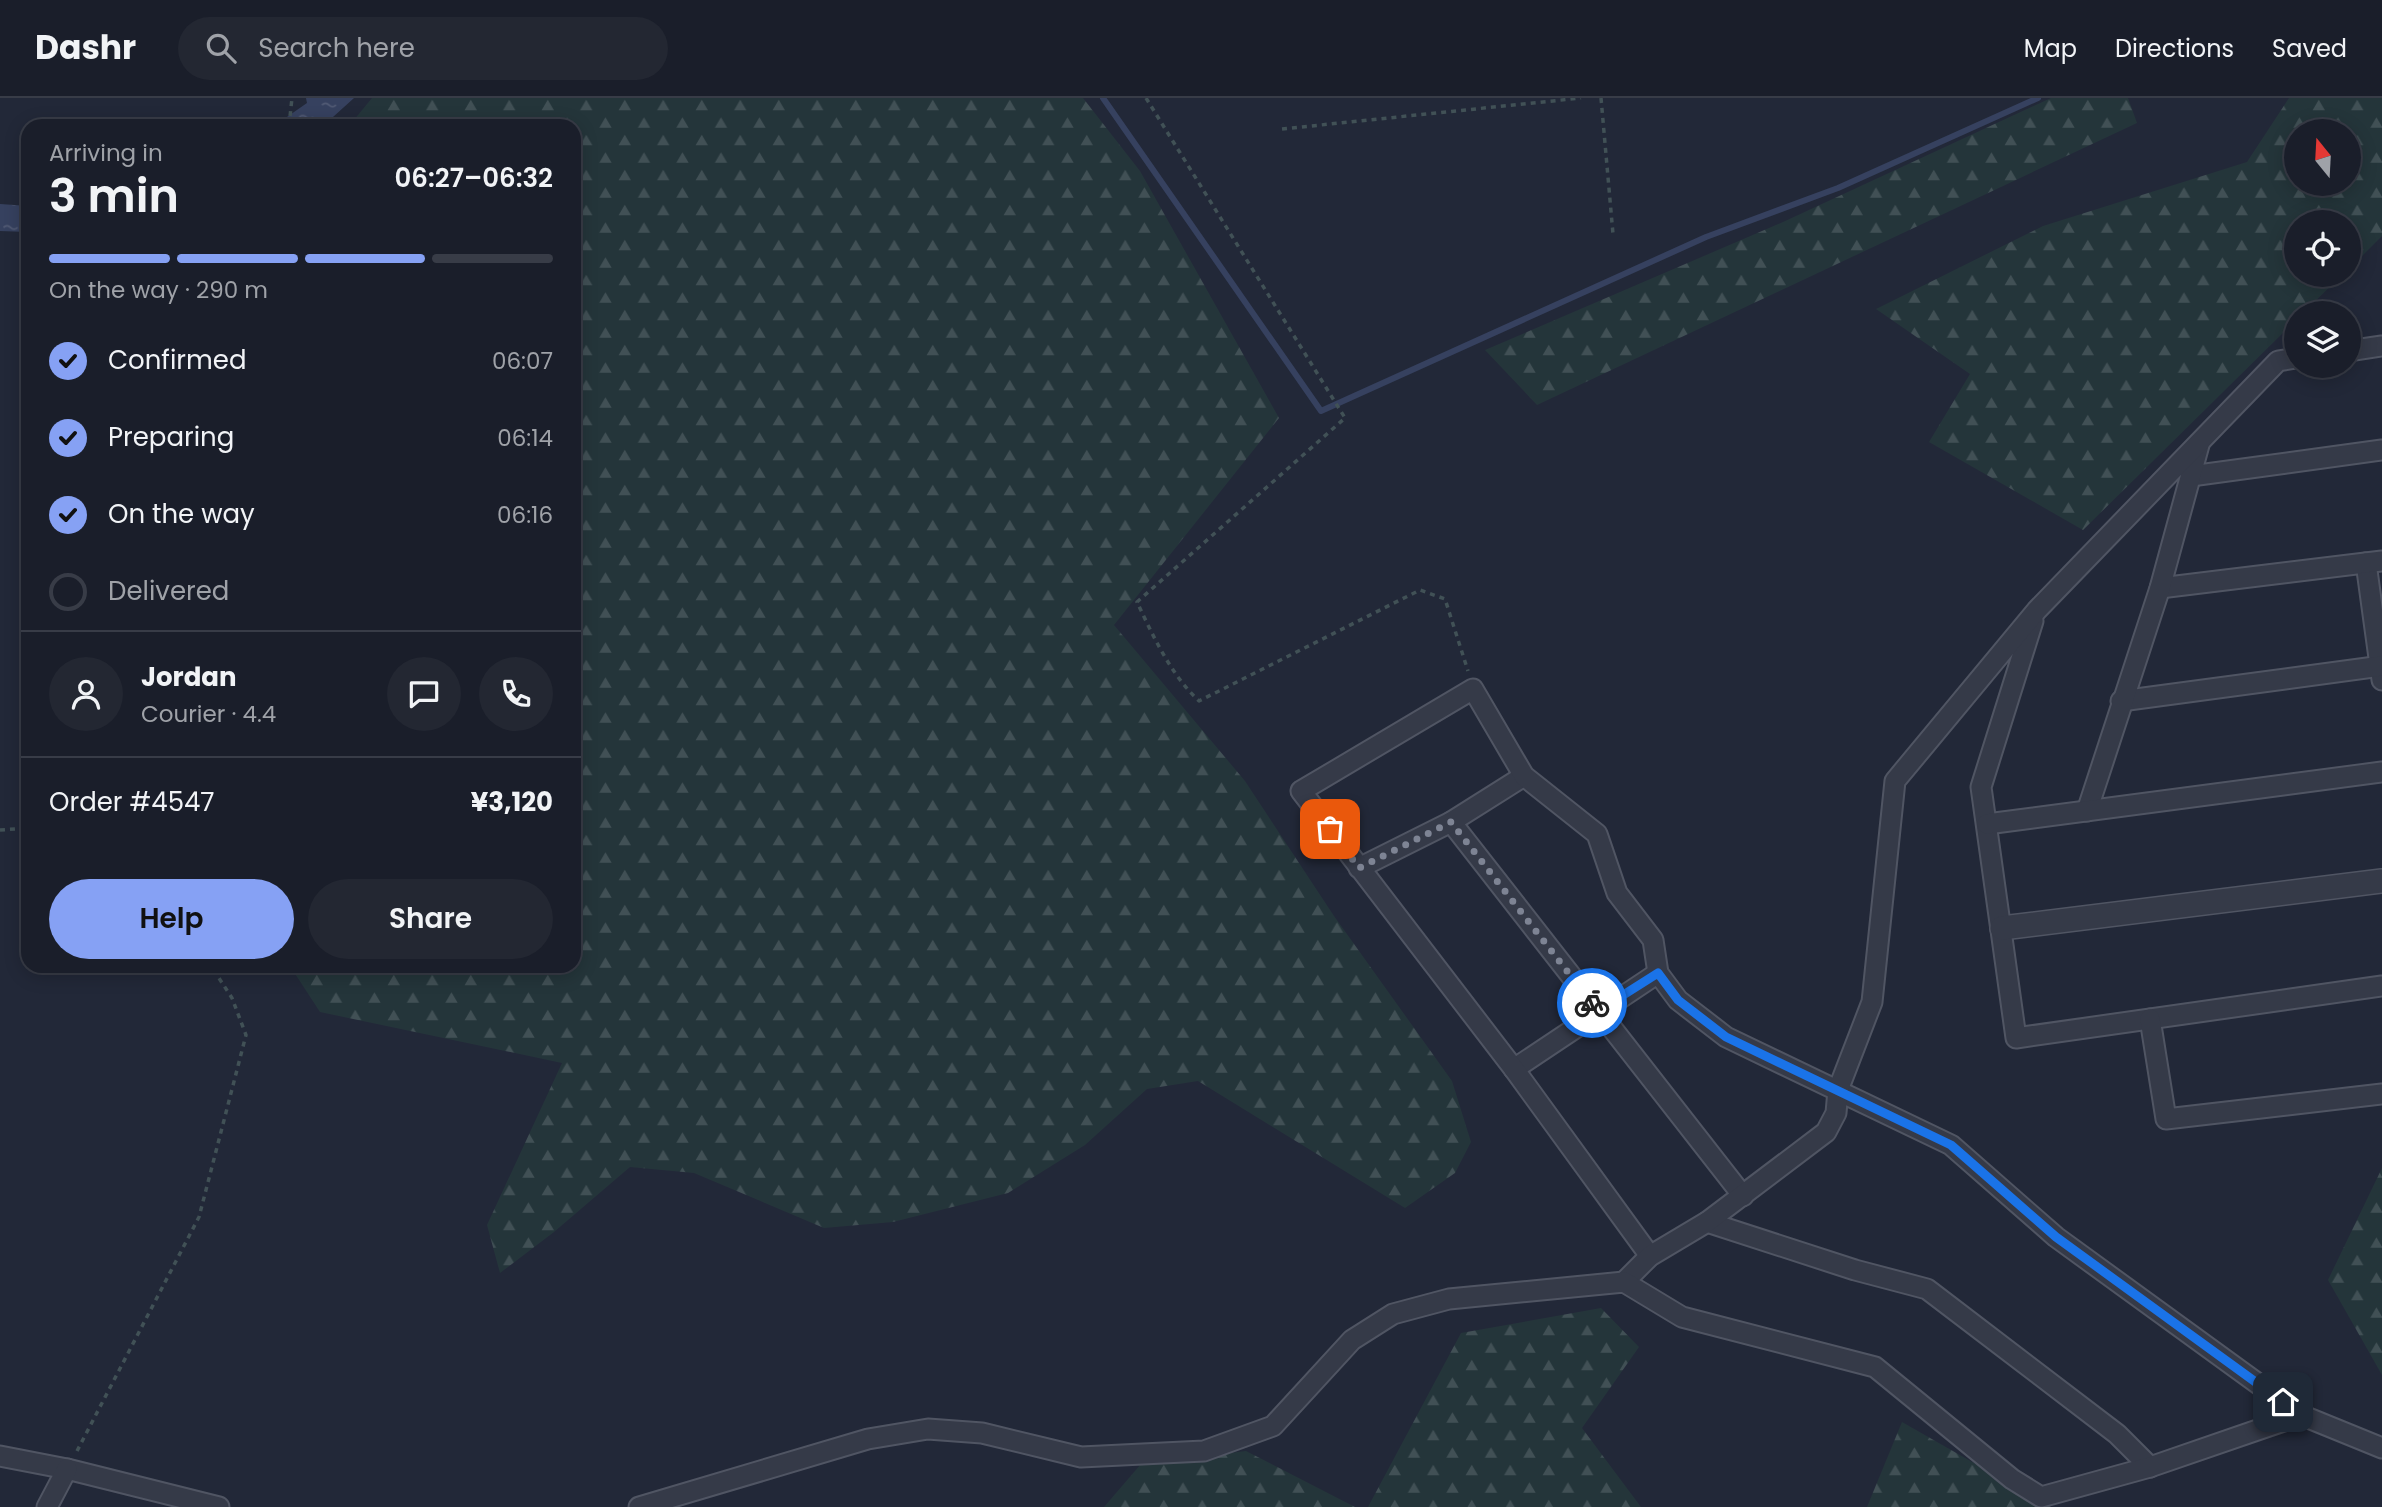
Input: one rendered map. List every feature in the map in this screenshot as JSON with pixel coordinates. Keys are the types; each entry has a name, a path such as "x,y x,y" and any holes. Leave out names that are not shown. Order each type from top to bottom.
{"street":[{"path":"2361,349 2382,346"},
{"path":"1624,1282 1650,1256 1707,1222 1826,1132 1836,1113 1838,1090 1872,1002 1895,781 2037,610 2278,361 2284,360"},
{"path":"2087,811 2160,588 2199,444"},
{"path":"2191,476 2382,450"},
{"path":"2121,701 2381,670 2374,562 2160,588"},
{"path":"2037,610 1981,787 2017,1038 2382,986"},
{"path":"1650,1256 1514,1069 1301,791 1474,689 1524,776 1597,834 1617,893 1653,940 1658,973 1678,1000 1726,1037 1951,1145 2056,1237 2301,1416 2382,1448"},
{"path":"1987,824 2382,772"},
{"path":"1359,868 1451,822 1524,776"},
{"path":"1451,822 1743,1196"},
{"path":"2002,928 2382,881"},
{"path":"1514,1069 1658,973"},
{"path":"2150,1019 2165,1119 2382,1094"},
{"path":"1707,1222 1855,1270 1927,1289 2117,1434 2150,1467"},
{"path":"639,1507 868,1439 928,1429 982,1433 1081,1457 1204,1451 1273,1426 1352,1340 1393,1314 1449,1299 1624,1282 1682,1317 1875,1367 2012,1479 2041,1497 2150,1467 2301,1416"},
{"path":"0,1456 67,1469 219,1507"},
{"path":"47,1507 67,1469"}],"path":[{"path":"289,119 292,98"},
{"path":"1146,98 1345,418 1137,602 1146,621 1184,687 1199,701 1420,590 1445,599 1474,689"},
{"path":"1282,129 1581,98"},
{"path":"1601,98 1613,234"},
{"path":"0,830 21,828"},
{"path":"67,1469 200,1217 246,1035 232,998 216,973"}],"green space":[{"path":"372,98 1083,98 1140,171 1279,418 1114,625 1245,781 1334,916 1452,1081 1471,1142 1455,1173 1405,1208 1198,1081 1147,1089 1085,1145 1008,1193 893,1222 824,1228 694,1173 630,1167 554,1232 500,1273 487,1225 562,1063 320,1012 295,973 581,973 581,119 355,119"},
{"path":"2051,98 2128,98 2137,123 1537,405 1485,350 1783,222"},
{"path":"2289,98 2382,98 2382,236 2361,257 2361,210 2284,210 2284,287 2330,287 2315,301 2284,301 2284,332 2083,530 1929,442 1970,374 1876,309 2043,226 2247,162"},
{"path":"2382,1168 2382,1375 2328,1280"},
{"path":"1601,1308 1639,1347 1582,1428 1641,1507 1368,1507 1461,1333"},
{"path":"1902,1422 2051,1507 1867,1507"},
{"path":"1246,1451 1355,1507 1104,1507 1141,1464"}],"water":[{"path":"306,98 354,98 331,119 284,119 307,103"},
{"path":"0,204 21,206 21,232 0,231"}],"waterway":[{"path":"1103,98 1321,411 1706,237 1838,188 2038,98"}],"way so far":[{"path":"1330,829 1359,868 1451,822 1592,1003"}],"route":[{"path":"1592,1003 1598,1011 1658,973 1678,1000 1726,1037 1951,1145 2056,1237 2283,1402"}]}
